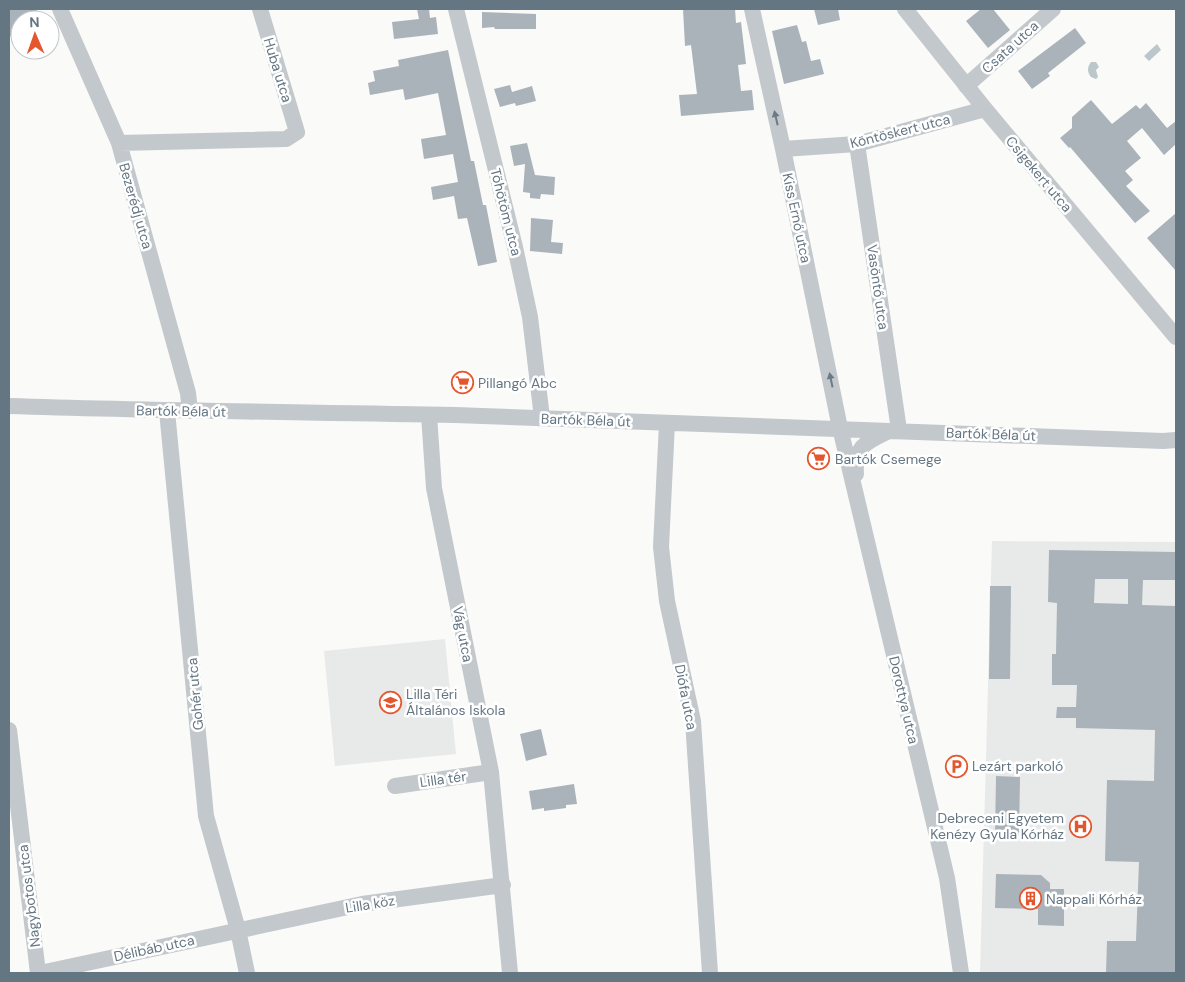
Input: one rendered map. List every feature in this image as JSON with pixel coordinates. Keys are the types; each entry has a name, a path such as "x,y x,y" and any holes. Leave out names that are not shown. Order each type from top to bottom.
{"street":[{"name":"Bezerédj utca","path":"60,9 119,143 188,393 190,411"},
{"name":"Huba utca","path":"119,143 286,139 297,132 260,9"},
{"name":"Töhötöm utca","path":"456,9 515,247 530,317 542,418"},
{"name":"Kiss Ernő utca","path":"752,9 783,149 840,428"},
{"name":"Csigekert utca","path":"904,9 1176,337"},
{"name":"Csata utca","path":"966,86 1053,9"},
{"name":"Köntöskert utca","path":"783,149 857,144 985,109"},
{"name":"Vasöntő utca","path":"857,144 896,429"},
{"name":"Bartók Béla út","path":"9,406 542,418 896,429 1172,442"},
{"name":"Gohér utca","path":"168,411 206,816 238,930 247,973"},
{"name":"Vág utca","path":"429,415 434,488 491,772 510,973"},
{"name":"Diófa utca","path":"666,423 661,547 667,601 693,721 710,973"},
{"name":"Dorottya utca","path":"840,428 946,878 961,973"},
{"path":"857,496 855,462 858,451 866,443 896,429"},
{"name":"Nagybotos utca","path":"9,730 39,973"},
{"name":"Lilla tér","path":"395,786 491,772"},
{"name":"Lilla köz","path":"238,930 362,904 503,885"},
{"name":"Délibáb utca","path":"39,973 238,930"}],"shaded area":[{"path":"1157,44 1161,50 1149,61 1144,56"},
{"path":"1091,62 1096,62 1099,67 1096,70 1098,77 1096,79 1091,77 1088,71"},
{"name":"Debreceni Egyetem Kenézy Gyula Kórház","path":"992,541 1176,542 1176,973 980,973"},
{"name":"Lilla Téri Általános Iskola","path":"445,639 456,754 335,766 324,651"}],"building":[{"path":"9,9 36,9 10,10 9,37"},
{"path":"417,9 429,9 430,18 436,17 438,34 394,39 392,22 419,19"},
{"path":"683,9 735,9 736,23 741,22 746,64 738,65 741,91 752,90 754,110 681,116 679,95 697,94 691,45 685,46"},
{"path":"814,9 838,9 840,20 818,25"},
{"path":"981,9 993,9 1010,30 988,48 966,21"},
{"path":"482,12 536,14 536,29 482,28"},
{"path":"797,25 802,42 806,41 811,61 820,59 824,74 784,84 772,31"},
{"path":"1075,28 1086,43 1048,73 1050,76 1032,89 1018,71"},
{"path":"448,50 471,161 474,161 483,205 486,205 497,262 478,266 467,218 458,219 454,196 433,200 431,187 458,182 453,154 424,159 421,139 446,135 438,93 405,100 403,89 370,95 368,83 375,81 373,71 399,66 398,60"},
{"path":"510,85 512,92 532,86 536,101 516,106 515,103 500,107 494,89"},
{"path":"1091,100 1112,124 1136,105 1140,109 1146,103 1167,128 1176,121 1176,144 1164,155 1142,128 1127,141 1141,158 1125,171 1133,180 1126,186 1150,211 1135,223 1070,147 1060,138 1072,128 1072,117"},
{"path":"527,143 535,175 555,177 554,195 541,194 540,199 530,198 530,193 523,192 525,164 514,166 510,146"},
{"path":"1176,213 1176,271 1147,238"},
{"path":"531,218 553,220 551,242 563,243 562,254 530,251"},
{"path":"1049,550 1176,552 1176,580 1143,580 1142,605 1176,606 1176,973 1106,973 1107,941 1136,941 1139,862 1105,861 1107,780 1154,781 1155,730 1076,728 1076,718 1056,718 1057,707 1076,707 1077,685 1052,685 1052,654 1056,654 1057,603 1048,602","holes":["1095,579 1128,579 1128,604 1094,603"]},
{"path":"990,586 1011,586 1010,679 989,679"},
{"path":"541,729 547,755 526,761 520,734"},
{"path":"996,776 1020,777 1019,836 995,835"},
{"path":"574,784 577,804 566,805 566,808 544,811 544,808 532,810 529,791"},
{"name":"Nappali Kórház","path":"996,874 1041,875 1050,883 1050,889 1064,889 1064,926 1038,925 1038,909 995,908"}],"place":[{"name":"Pillangó Abc","path":"462,383"},
{"name":"Bartók Csemege","path":"819,459"},
{"name":"Lilla Téri Általános Iskola","path":"390,702"},
{"name":"Lezárt parkoló","path":"956,766"},
{"name":"Debreceni Egyetem Kenézy Gyula Kórház","path":"1080,826"},
{"name":"Nappali Kórház","path":"1030,899"}]}
